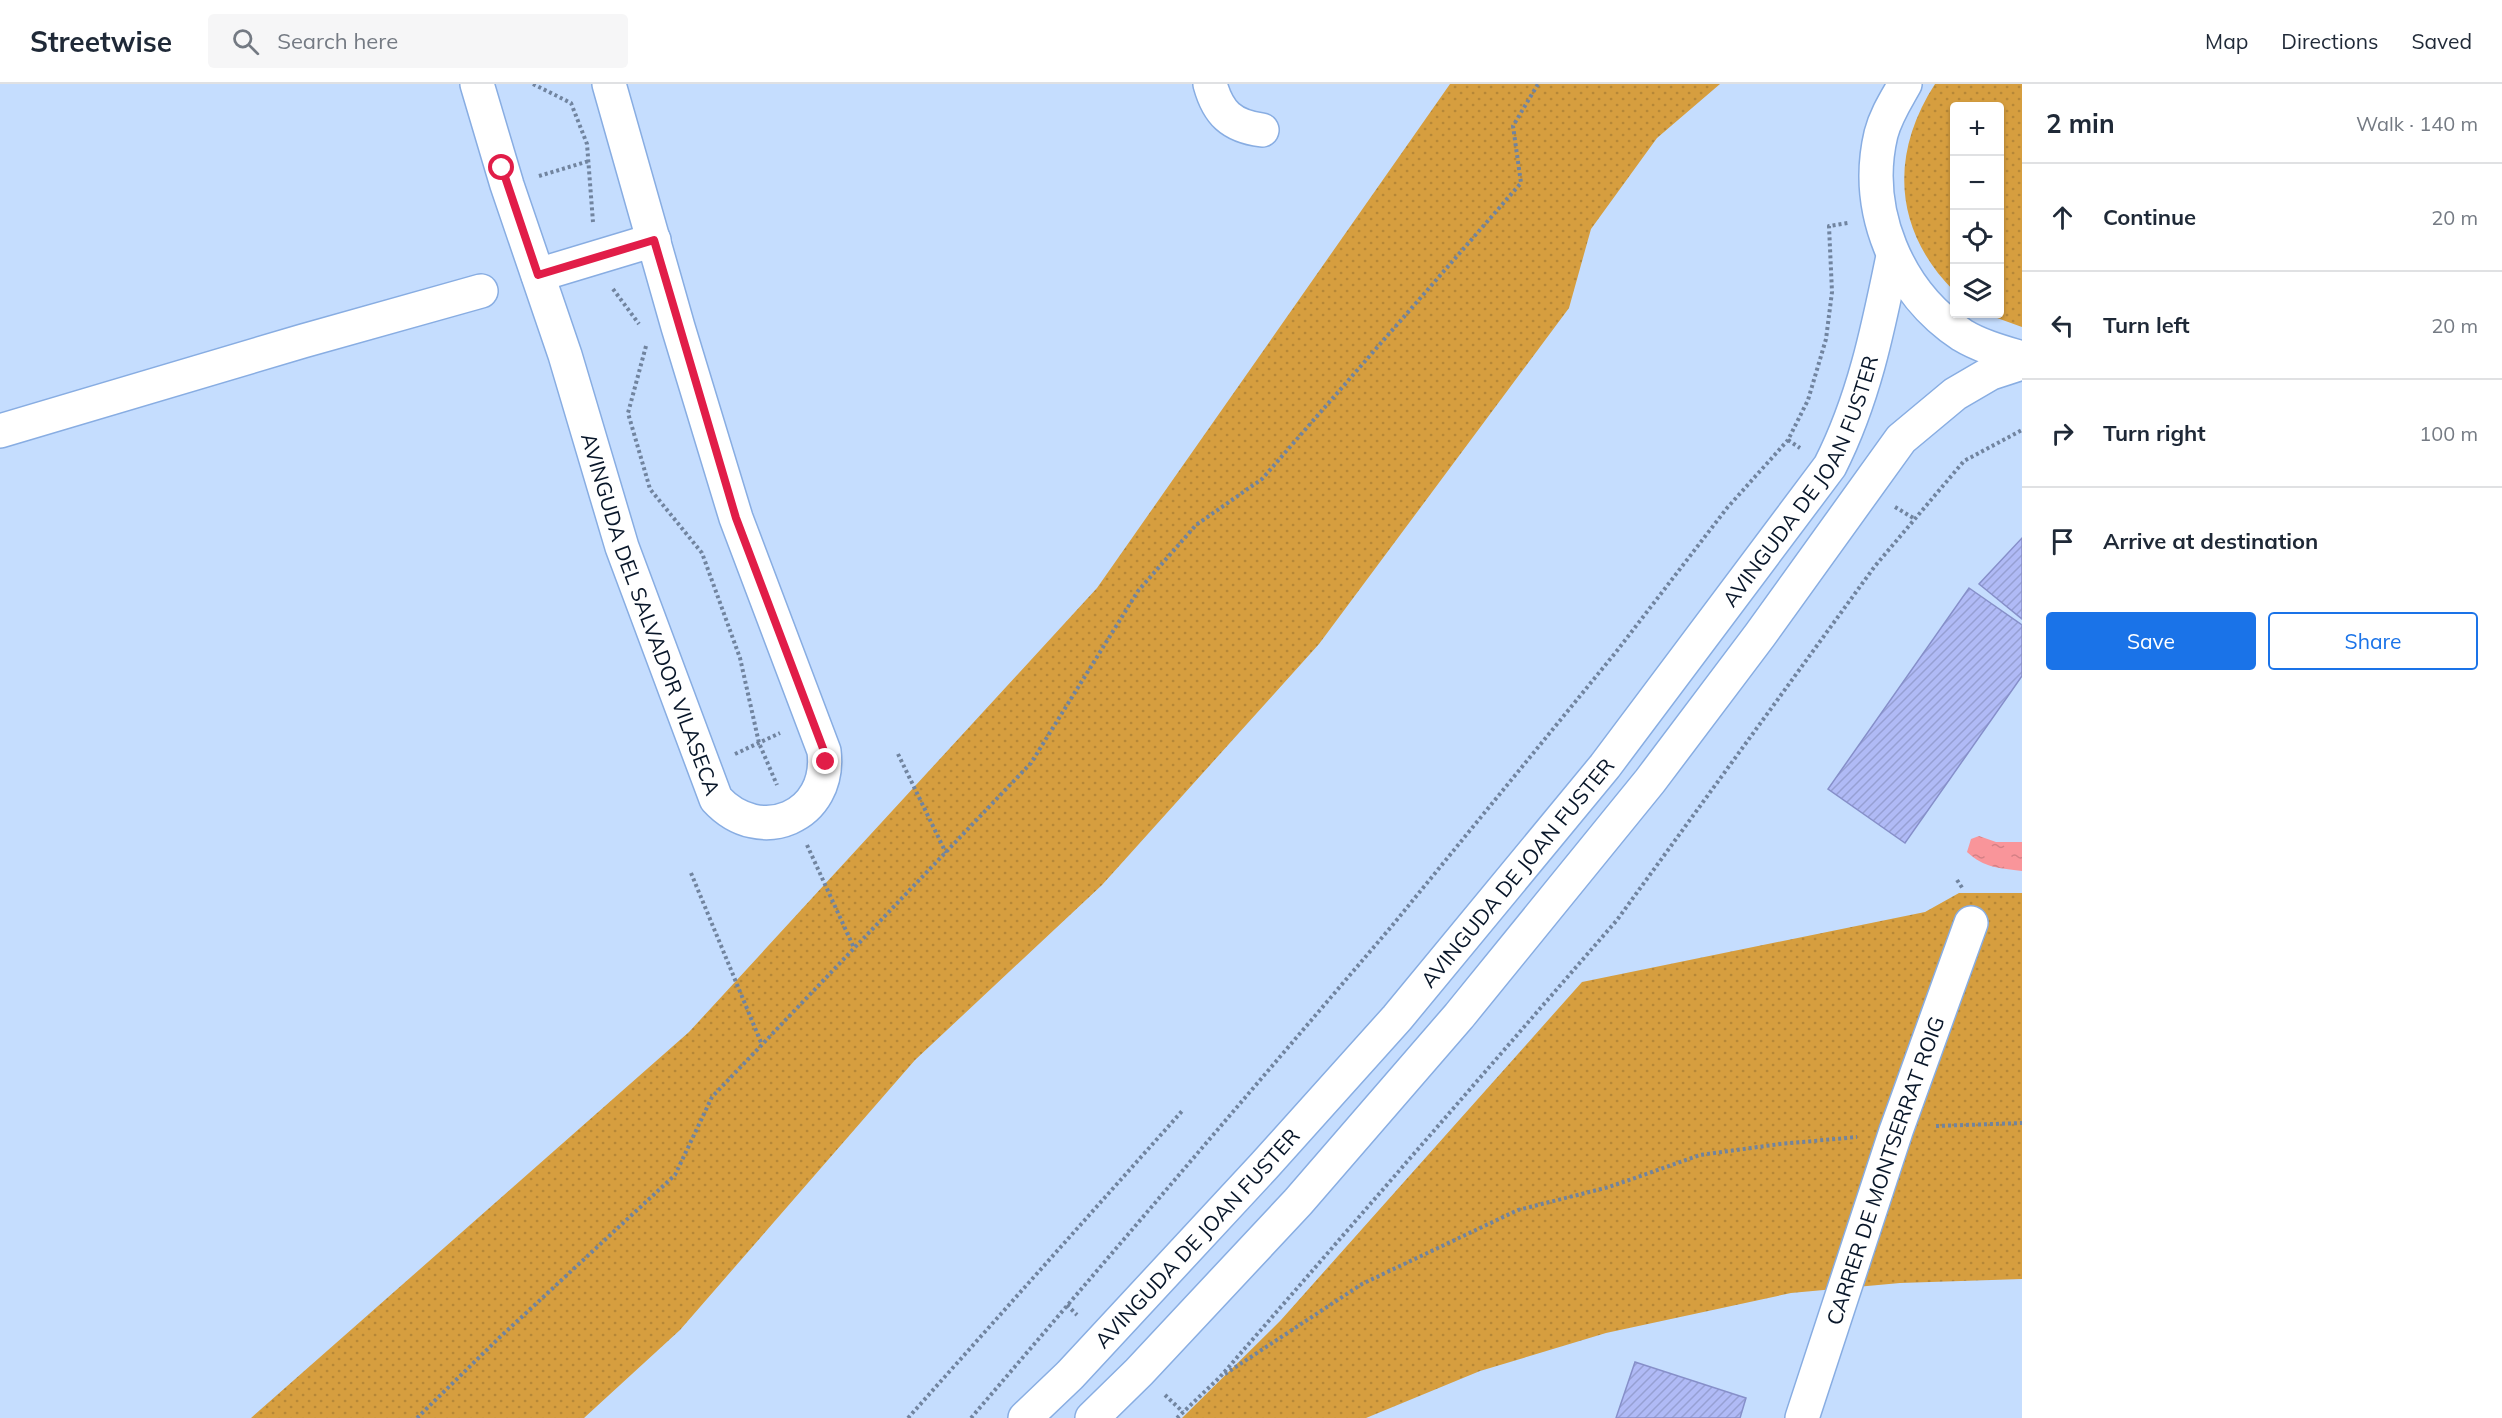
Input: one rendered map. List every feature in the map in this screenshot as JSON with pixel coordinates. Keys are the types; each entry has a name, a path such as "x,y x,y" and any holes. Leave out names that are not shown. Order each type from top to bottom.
{"street":[{"name":"AVINGUDA DEL SALVADOR VILASECA","path":"477,84 565,355 622,547 716,799 734,815 756,823 790,818"},
{"path":"609,84 736,518 824,751 826,762 821,785 809,804 790,818"},
{"path":"1210,84 1219,107 1234,123 1262,130"},
{"path":"1905,84 1891,108 1882,133 1878,157 1877,193 1893,256 1911,286 1935,314 1964,336 1996,351 2022,358"},
{"path":"538,275 654,240"},
{"name":"AVINGUDA DE JOAN FUSTER","path":"1025,1418 1070,1375 1264,1166 1397,1018 1605,766 1823,476 1846,434 1860,397 1874,352 1893,256"},
{"path":"0,431 481,291"},
{"path":"1092,1418 1298,1202 1460,1016 1650,781 1760,635 1901,439 1955,394 1991,373 2022,363"},
{"name":"CARRER DE MONTSERRAT ROIG","path":"1802,1418 1896,1131 1971,923"}],"path":[{"path":"533,84 571,103 587,144 594,231"},
{"path":"417,1418 499,1338 675,1175 712,1097 1031,764 1138,591 1196,525 1262,479 1521,183 1513,126 1538,84"},
{"path":"530,179 600,159"},
{"path":"971,1418 1392,927 1616,652 1727,508 1788,440 1808,400 1826,339 1832,292 1829,226 1882,217"},
{"path":"606,280 642,328"},
{"path":"649,337 628,413 651,489 702,553 740,658 759,743 790,818 805,840 854,948"},
{"path":"1177,1418 1220,1377 1617,920 1875,566 1964,462 2022,430"},
{"path":"732,755 786,731"},
{"path":"898,754 946,853"},
{"path":"691,873 762,1045"},
{"path":"908,1418 1183,1110"},
{"path":"1220,1377 1362,1284 1518,1210 1609,1187 1701,1155 1949,1124 2022,1123"}],"shaded area":[{"path":"1450,84 1720,84 1657,138 1591,229 1569,308 1319,644 1102,885 915,1060 680,1330 584,1418 251,1418 689,1032 1097,588"},
{"path":"1935,84 2022,84 2022,327 1997,318 2004,318 2004,102 1950,102 1950,286 1934,268 1919,243 1909,218 1905,192 1905,165 1910,138 1920,111"},
{"path":"1959,893 2022,893 2022,1279 1900,1283 1791,1293 1606,1333 1480,1371 1366,1418 1182,1418 1281,1320 1582,982 1925,912"}],"water":[{"path":"1979,836 1996,842 2022,842 2022,871 1993,866 1973,857 1967,852 1971,839"}],"building":[{"path":"2022,538 2022,619 1979,584"},
{"path":"1969,588 2022,625 2022,676 1905,843 1828,789"},
{"path":"1635,1362 1746,1398 1740,1418 1616,1418"}],"route":[{"path":"502,168 538,275 654,240 736,518 824,751 826,762"}]}
